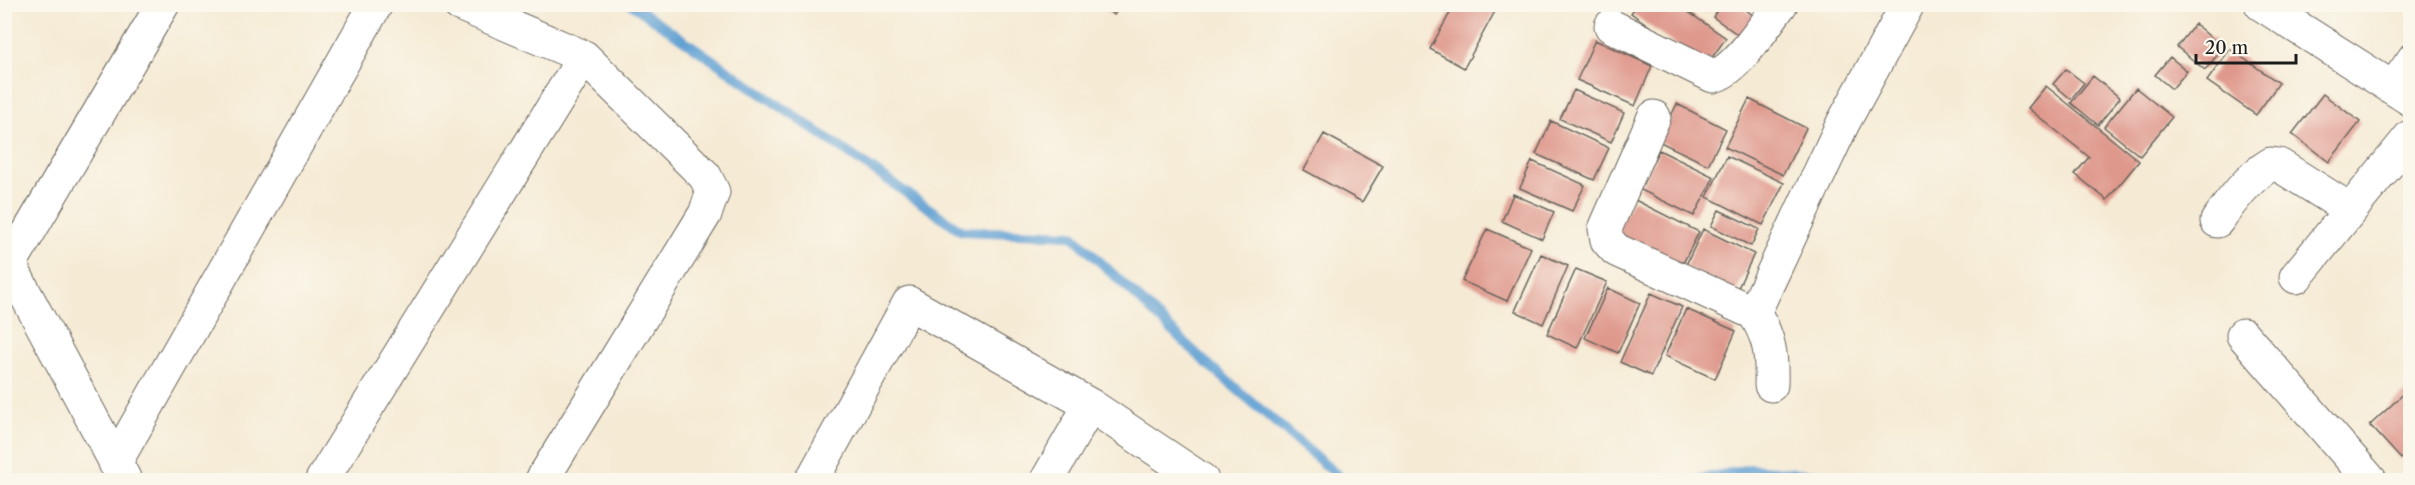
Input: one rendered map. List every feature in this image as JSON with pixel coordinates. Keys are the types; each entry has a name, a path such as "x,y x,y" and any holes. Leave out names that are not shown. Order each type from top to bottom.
{"main road":[{"path":"120,472 7,259 163,4"},
{"path":"120,472 376,4"},
{"path":"459,4 584,57 705,176 713,192 705,213 542,480"},
{"path":"1611,26 1713,76 1722,74 1732,66 1781,4"},
{"path":"1754,313 1843,123 1908,4"},
{"path":"2261,4 2399,91"},
{"path":"322,480 584,57"},
{"path":"1654,117 1605,229 1606,240 1616,250 1754,313 1769,342 1772,356 1771,385"},
{"path":"2296,277 2349,209 2410,137"},
{"path":"2217,221 2233,199 2261,170 2271,164 2279,165 2349,209"},
{"path":"812,480 909,303 1090,405 1202,480"},
{"path":"2243,335 2370,480"},
{"path":"1047,480 1090,405"}],"lane":[{"path":"2399,91 2410,53"}],"building":[{"path":"1098,4 1121,4 1114,15"},
{"path":"1455,4 1499,4 1464,68 1430,49"},
{"path":"1696,4 1712,4 1707,12"},
{"path":"1721,4 1738,4 1758,19 1744,39 1713,17"},
{"path":"1637,5 1678,5 1726,38 1706,66 1631,13"},
{"path":"2195,24 2223,48 2205,70 2177,47"},
{"path":"1595,40 1652,66 1635,106 1577,80"},
{"path":"2230,49 2279,83 2256,115 2207,81"},
{"path":"2170,57 2187,71 2172,89 2155,75"},
{"path":"2066,69 2084,83 2071,99 2053,84"},
{"path":"2093,76 2120,98 2098,125 2071,103"},
{"path":"2046,86 2139,161 2107,200 2075,174 2089,157 2028,108"},
{"path":"2136,88 2172,117 2140,156 2104,127"},
{"path":"1574,90 1624,113 1611,142 1560,119"},
{"path":"2323,94 2360,122 2329,162 2292,134"},
{"path":"1749,99 1806,128 1783,175 1725,147"},
{"path":"1677,104 1726,129 1708,165 1658,141"},
{"path":"1551,121 1609,148 1594,180 1536,154"},
{"path":"1324,134 1383,166 1362,202 1304,170"},
{"path":"1659,150 1714,177 1694,216 1639,189"},
{"path":"1727,156 1784,183 1763,225 1707,197"},
{"path":"1532,161 1585,185 1572,211 1520,188"},
{"path":"1513,194 1554,212 1542,239 1502,221"},
{"path":"1633,199 1699,232 1679,271 1613,238"},
{"path":"1719,210 1759,229 1751,246 1711,226"},
{"path":"1487,229 1531,248 1507,301 1462,281"},
{"path":"1703,229 1754,254 1736,292 1685,267"},
{"path":"1541,254 1568,266 1543,324 1515,311"},
{"path":"1576,269 1607,282 1577,348 1547,334"},
{"path":"1608,288 1640,303 1618,353 1585,338"},
{"path":"1651,293 1682,307 1651,376 1620,362"},
{"path":"1686,309 1736,331 1715,379 1665,356"},
{"path":"2410,388 2410,450 2401,459 2370,425"}],"waterway":[{"path":"631,4 962,231 1072,235 1203,360 1343,480"},
{"path":"1697,480 1751,469 1871,480"}]}
